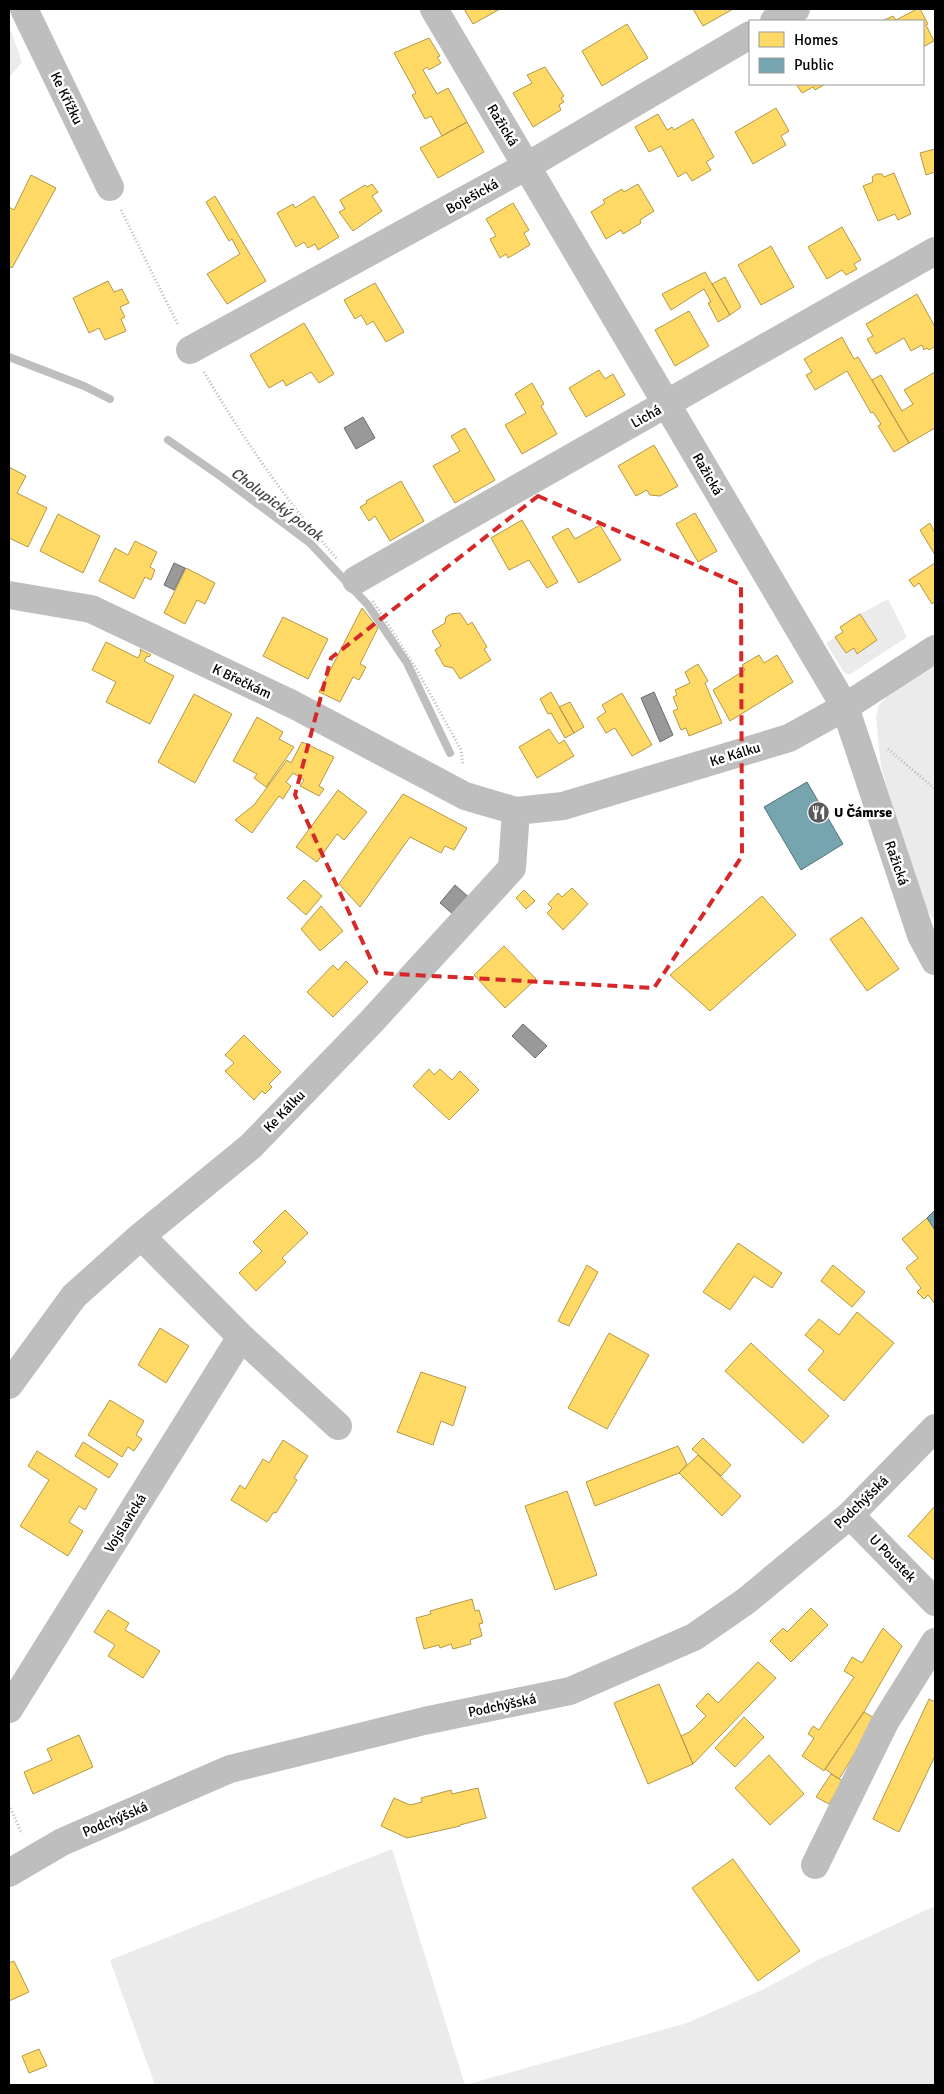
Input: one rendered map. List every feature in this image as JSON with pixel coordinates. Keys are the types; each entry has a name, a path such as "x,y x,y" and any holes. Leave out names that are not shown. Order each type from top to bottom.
{"street":[{"name":"Ke Křížku","path":"24,9 110,187"},
{"name":"Ražická","path":"434,9 845,707 922,935 935,961"},
{"path":"776,20 796,9"},
{"name":"Boješická","path":"190,350 527,166 749,36"},
{"name":"Lichá","path":"356,580 935,251"},
{"name":"K Břečkám","path":"9,595 91,608 294,705 465,796"},
{"name":"Ke Kálku","path":"465,796 516,811 563,806 789,738 845,707 935,649"},
{"name":"Ke Kálku","path":"9,1385 74,1296 141,1236 251,1146 371,1022 512,868 516,811"},
{"path":"141,1236 241,1337 338,1426"},
{"name":"Vojslavická","path":"9,1709 241,1337"},
{"name":"Podchýšská","path":"9,1873 62,1842 230,1769 424,1721 570,1691 694,1637 746,1601 850,1514 935,1428"},
{"name":"U Poustek","path":"850,1514 935,1602"},
{"path":"815,1864 885,1722 935,1642"}],"path":[{"path":"110,187 190,350 228,414 305,523 356,580 382,614 418,670 461,750 465,796"},
{"path":"9,1805 34,1858"}],"highlighted area":[{"path":"538,496 741,585 742,856 654,988 377,973 295,795 331,658"}],"shaded area":[{"path":"9,26 22,62 9,78"},
{"path":"888,599 907,637 849,675 843,671 826,643 835,637 846,653 854,648 857,653 877,640 860,614"},
{"path":"935,666 935,921 919,899 881,767 876,717 879,705 887,696"},
{"path":"392,1849 465,2085 155,2085 110,1960"},
{"path":"935,1906 935,2085 465,2085 687,2023 764,1989 816,1961"}],"building: Homes":[{"path":"464,9 500,9 473,24"},
{"path":"693,9 733,9 703,26"},
{"path":"920,9 934,41 924,46 924,20 896,20"},
{"path":"893,16 896,20 884,20"},
{"path":"627,24 648,58 602,86 582,51"},
{"path":"429,38 440,56 437,57 441,63 429,70 427,67 423,70 437,94 448,88 467,122 442,136 431,116 425,119 412,95 416,93 394,53"},
{"path":"545,67 564,96 561,98 564,102 559,105 561,110 533,127 513,93 532,83 527,75"},
{"path":"797,85 824,85 815,90 813,87 802,93"},
{"path":"776,108 789,131 781,136 786,145 753,164 735,132"},
{"path":"658,114 667,130 672,127 674,130 693,119 714,157 706,162 711,170 692,181 686,172 678,177 661,146 649,152 635,127"},
{"path":"467,122 484,152 438,178 420,148"},
{"path":"935,149 935,172 926,175 920,153"},
{"path":"894,173 911,214 898,220 895,214 878,221 863,186 873,182 872,177 876,174 882,174 884,177"},
{"path":"31,175 56,188 12,268 9,266 9,207 14,210"},
{"path":"372,184 378,192 372,196 382,211 353,231 339,212 345,209 340,200 365,185 367,187"},
{"path":"638,184 654,211 640,220 641,223 623,234 621,230 606,239 591,212 605,203 603,200 622,189 624,192"},
{"path":"215,196 266,281 227,304 207,274 240,254 232,239 229,241 206,202"},
{"path":"314,196 339,237 318,250 315,244 308,248 304,242 296,247 277,213 293,204 295,208"},
{"path":"513,203 529,230 524,233 530,245 508,258 506,254 500,258 490,239 496,236 486,219"},
{"path":"842,227 861,260 854,264 857,269 846,275 842,270 827,279 808,247"},
{"path":"771,246 794,287 761,305 738,265"},
{"path":"705,272 730,315 718,322 708,303 711,302 704,289 671,310 662,294"},
{"path":"725,277 741,307 730,315 712,284"},
{"path":"108,281 114,292 122,289 129,303 120,307 125,317 121,319 126,331 105,340 99,328 89,333 73,298"},
{"path":"375,283 404,332 386,342 373,321 367,325 361,315 355,319 344,300"},
{"path":"917,294 935,327 935,346 929,350 927,348 924,350 922,345 911,351 904,338 876,354 867,339 873,336 866,324"},
{"path":"689,311 709,346 675,366 655,330"},
{"path":"304,323 334,374 319,383 311,372 286,386 283,380 269,388 250,355"},
{"path":"842,337 854,359 858,357 909,443 894,452 878,426 881,424 873,412 871,413 847,371 815,390 806,375 812,372 804,359"},
{"path":"599,370 605,379 613,374 625,395 586,417 569,388"},
{"path":"935,372 935,428 909,443 872,380 881,375 902,411 913,404 904,390"},
{"path":"532,383 544,404 541,406 557,434 522,454 505,425 526,413 515,394"},
{"path":"465,428 495,480 455,503 433,466 460,451 451,436"},
{"path":"654,445 678,486 660,496 650,495 647,490 636,496 618,466"},
{"path":"9,467 26,476 17,493 47,508 28,547 9,538"},
{"path":"401,481 424,521 390,541 375,516 369,521 360,507 367,503 366,501"},
{"path":"695,513 717,551 698,562 676,524"},
{"path":"58,514 100,536 83,573 40,551"},
{"path":"522,520 558,582 547,588 529,560 509,570 491,538"},
{"path":"930,523 935,533 935,555 920,530"},
{"path":"600,525 621,560 579,583 552,537 568,528 575,539"},
{"path":"135,541 157,552 150,567 155,570 151,580 145,577 134,599 99,581 115,548 128,555"},
{"path":"935,563 935,601 932,604 919,583 914,587 909,580"},
{"path":"186,568 215,583 205,604 197,600 185,624 164,613"},
{"path":"362,608 378,628 360,664 366,667 359,680 353,677 340,702 319,692"},
{"path":"460,613 468,625 472,622 487,647 484,649 491,660 460,679 453,668 444,666 435,650 441,646 432,631 445,623 446,617 451,614"},
{"path":"860,614 877,640 857,654 854,648 846,653 835,637 843,632 840,627"},
{"path":"283,617 328,639 308,679 263,656"},
{"path":"106,642 138,658 141,652 140,649 151,655 147,656 144,661 174,676 150,724 106,702 116,682 92,670"},
{"path":"759,655 764,663 777,655 793,682 730,721 713,690 745,670 742,665"},
{"path":"698,664 708,681 705,683 722,723 689,736 686,728 681,730 673,711 678,709 673,697 677,695 675,690 690,683 685,672"},
{"path":"551,692 574,733 565,738 551,713 548,714 540,699"},
{"path":"622,693 652,745 632,756 615,728 606,733 597,718 606,712 602,705"},
{"path":"194,694 232,714 195,783 158,762"},
{"path":"570,702 584,727 574,733 559,707"},
{"path":"257,717 283,732 279,739 294,747 266,787 254,778 257,774 233,761"},
{"path":"549,729 559,744 564,740 574,756 537,778 519,747"},
{"path":"302,742 334,757 319,786 324,789 319,796 300,786 304,780 293,773 286,782 291,786 283,799 279,796 252,833 235,820 254,805 287,760 291,763"},
{"path":"338,790 367,812 344,840 337,834 317,862 296,847"},
{"path":"403,794 467,828 454,850 445,846 441,853 410,837 360,907 339,884"},
{"path":"304,880 322,896 306,915 287,898"},
{"path":"572,888 588,904 563,930 547,913 552,908 548,904 558,893 562,897"},
{"path":"524,890 535,901 526,909 516,898"},
{"path":"762,896 796,935 710,1011 670,975"},
{"path":"321,906 343,931 320,951 301,929"},
{"path":"862,917 899,969 867,991 830,939"},
{"path":"504,946 536,979 505,1008 474,975"},
{"path":"346,961 368,982 333,1017 307,992 333,965 338,970"},
{"path":"244,1035 281,1072 269,1084 272,1087 265,1094 262,1091 254,1100 225,1071 234,1063 225,1055"},
{"path":"429,1069 434,1075 440,1069 452,1080 460,1071 479,1090 449,1120 413,1086"},
{"path":"285,1210 308,1233 282,1258 286,1262 256,1291 239,1273 262,1251 253,1242"},
{"path":"927,1218 935,1230 935,1304 928,1295 924,1299 917,1292 921,1288 906,1268 918,1258 902,1239"},
{"path":"738,1243 782,1273 772,1288 754,1276 730,1310 703,1292"},
{"path":"587,1265 598,1272 569,1326 558,1321"},
{"path":"833,1265 865,1292 852,1307 821,1281"},
{"path":"857,1312 894,1343 844,1401 808,1370 824,1351 805,1335 819,1319 839,1335"},
{"path":"160,1328 189,1346 166,1383 138,1365"},
{"path":"609,1333 649,1355 607,1429 568,1408"},
{"path":"751,1343 829,1416 803,1443 725,1371"},
{"path":"421,1372 466,1387 453,1426 441,1421 433,1445 397,1432"},
{"path":"110,1400 144,1421 136,1435 142,1439 134,1451 128,1447 122,1457 88,1435"},
{"path":"703,1438 731,1465 721,1476 692,1449"},
{"path":"283,1440 308,1456 294,1478 297,1480 276,1513 274,1512 267,1522 231,1500 240,1485 245,1489 263,1459 269,1463"},
{"path":"83,1442 118,1464 109,1478 75,1456"},
{"path":"678,1446 687,1464 679,1473 595,1506 586,1482"},
{"path":"37,1451 97,1489 85,1510 79,1506 69,1522 83,1531 68,1556 20,1526 49,1480 28,1466"},
{"path":"698,1455 741,1496 722,1516 679,1473"},
{"path":"567,1491 597,1575 555,1590 525,1506"},
{"path":"935,1506 935,1560 934,1560 908,1536"},
{"path":"472,1599 475,1611 479,1610 483,1623 479,1624 482,1636 470,1640 471,1644 453,1649 451,1644 440,1648 439,1645 424,1649 416,1618 431,1614 430,1611"},
{"path":"811,1608 828,1625 791,1662 770,1641 783,1628 787,1632"},
{"path":"108,1610 129,1623 125,1630 160,1651 143,1678 108,1656 115,1645 94,1632"},
{"path":"883,1628 902,1646 865,1710 824,1771 802,1756 814,1738 808,1734 813,1726 819,1730 854,1677 844,1671 852,1657 862,1663"},
{"path":"758,1662 776,1678 693,1764 681,1736 691,1731 706,1716 696,1706 708,1693 718,1703"},
{"path":"659,1684 693,1764 648,1784 614,1703"},
{"path":"929,1699 935,1702 935,1756 899,1832 873,1819"},
{"path":"864,1712 876,1719 839,1779 825,1769"},
{"path":"744,1717 764,1737 735,1767 715,1748"},
{"path":"79,1735 93,1767 33,1794 24,1772 52,1760 47,1749"},
{"path":"769,1755 804,1794 770,1825 735,1788"},
{"path":"831,1774 843,1781 829,1804 816,1797"},
{"path":"478,1788 486,1818 407,1838 381,1826 394,1798 410,1805 422,1802 421,1798 451,1790 452,1794"},
{"path":"733,1859 800,1951 758,1981 692,1888"},
{"path":"14,1961 29,1992 9,2001 9,1963"},
{"path":"39,2049 47,2066 29,2073 22,2056"}],"building: Public":[{"path":"807,782 843,844 801,870 764,807"},
{"path":"935,1210 935,1230 927,1218"}],"building: Industry":[{"path":"363,417 375,438 356,449 344,428"},
{"path":"174,563 185,568 174,590 164,585"},
{"path":"654,692 673,735 660,742 641,698"},
{"path":"455,885 471,899 455,916 440,903"},
{"path":"523,1024 547,1046 535,1058 512,1036"}],"waterway":[{"name":"Cholupický potok","path":"9,357 84,386 110,399"},
{"name":"Cholupický potok","path":"168,440 223,478 310,543 368,605 407,663 450,753"}],"place":[{"name":"U Čámrse","path":"818,812"}]}
